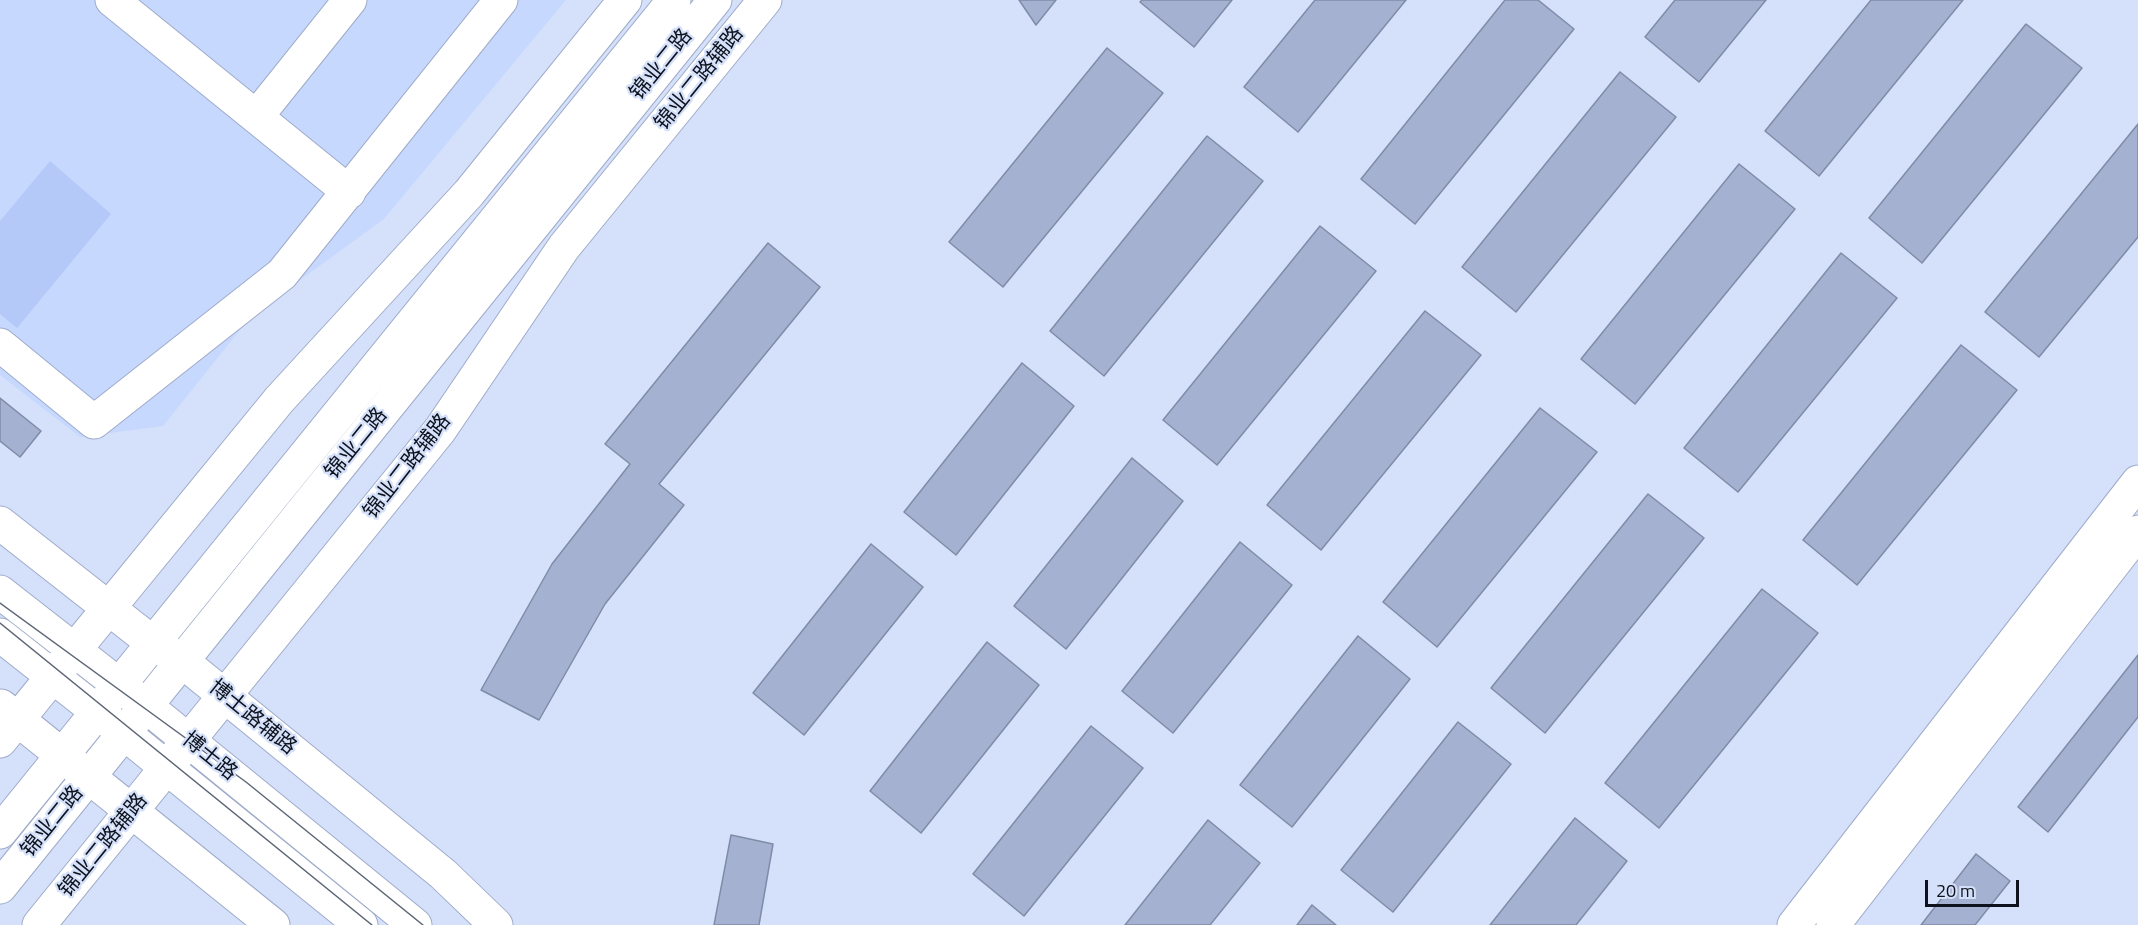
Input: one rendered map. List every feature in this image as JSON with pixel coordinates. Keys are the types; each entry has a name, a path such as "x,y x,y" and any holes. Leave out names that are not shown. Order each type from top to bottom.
{"street":[{"path":"112,0 349,192"},
{"path":"257,116 350,0"},
{"path":"0,345 94,422 282,274 501,0"},
{"path":"273,925 63,755 6,722 53,677 279,400 468,193 625,0"},
{"name":"锦业二路","path":"0,832 674,0"},
{"name":"锦业二路","path":"0,888 715,0"},
{"name":"锦业二路辅路","path":"39,925 440,430 564,247 765,0"},
{"path":"1794,925 2138,482"},
{"name":"博士路辅路","path":"0,523 108,609 153,643 182,661 443,874 496,925"},
{"path":"1833,925 2138,532"},
{"name":"博士路","path":"0,592 146,706 415,925"},
{"name":"博士路","path":"0,635 98,711 361,925"}],"shaded area":[{"path":"0,0 566,0 384,219 252,315 163,426 80,437 0,375"},
{"path":"50,161 111,214 17,328 0,314 0,221"}],"building":[{"path":"1019,0 1056,0 1036,25"},
{"path":"1142,0 1232,0 1194,47 1140,2"},
{"path":"1315,0 1406,0 1298,132 1244,87"},
{"path":"1505,0 1538,0 1574,29 1415,224 1361,179"},
{"path":"1675,0 1766,0 1699,82 1645,37"},
{"path":"1871,0 1963,0 1819,176 1765,131"},
{"path":"2026,24 2082,68 1922,263 1869,218"},
{"path":"1107,48 1163,93 1003,287 949,242"},
{"path":"1620,72 1676,117 1516,312 1462,267"},
{"path":"2138,124 2138,237 2039,357 1985,312"},
{"path":"1207,136 1263,181 1104,376 1050,331"},
{"path":"1739,164 1795,209 1635,404 1581,359"},
{"path":"1320,226 1376,271 1217,465 1163,420"},
{"path":"768,243 820,287 659,484 684,505 605,604 539,720 481,690 552,564 630,464 605,444"},
{"path":"1841,253 1897,298 1738,492 1684,448"},
{"path":"1425,311 1481,355 1321,550 1267,505"},
{"path":"1961,345 2017,390 1857,585 1803,540"},
{"path":"1022,363 1074,406 956,555 904,512"},
{"path":"0,398 41,431 20,457 0,441"},
{"path":"1540,408 1597,452 1437,647 1383,602"},
{"path":"1132,458 1183,501 1066,649 1014,606"},
{"path":"1648,494 1704,538 1545,733 1491,688"},
{"path":"1240,542 1292,585 1173,733 1122,691"},
{"path":"871,544 923,587 804,735 753,693"},
{"path":"1762,589 1818,633 1659,828 1605,783"},
{"path":"1358,636 1410,679 1292,827 1240,785"},
{"path":"987,642 1039,685 921,833 870,791"},
{"path":"2138,655 2138,717 2048,832 2018,807"},
{"path":"1458,722 1511,764 1393,912 1341,870"},
{"path":"1091,726 1143,768 1024,916 973,874"},
{"path":"1575,818 1627,861 1576,925 1490,925"},
{"path":"1208,820 1260,863 1210,925 1125,925"},
{"path":"731,835 773,844 759,925 714,925"},
{"path":"1976,854 2010,881 1975,925 1921,925"},
{"path":"1312,905 1336,925 1297,925"}],"tram line":[{"path":"0,603 246,782 423,925"},
{"path":"0,623 372,925"}]}
